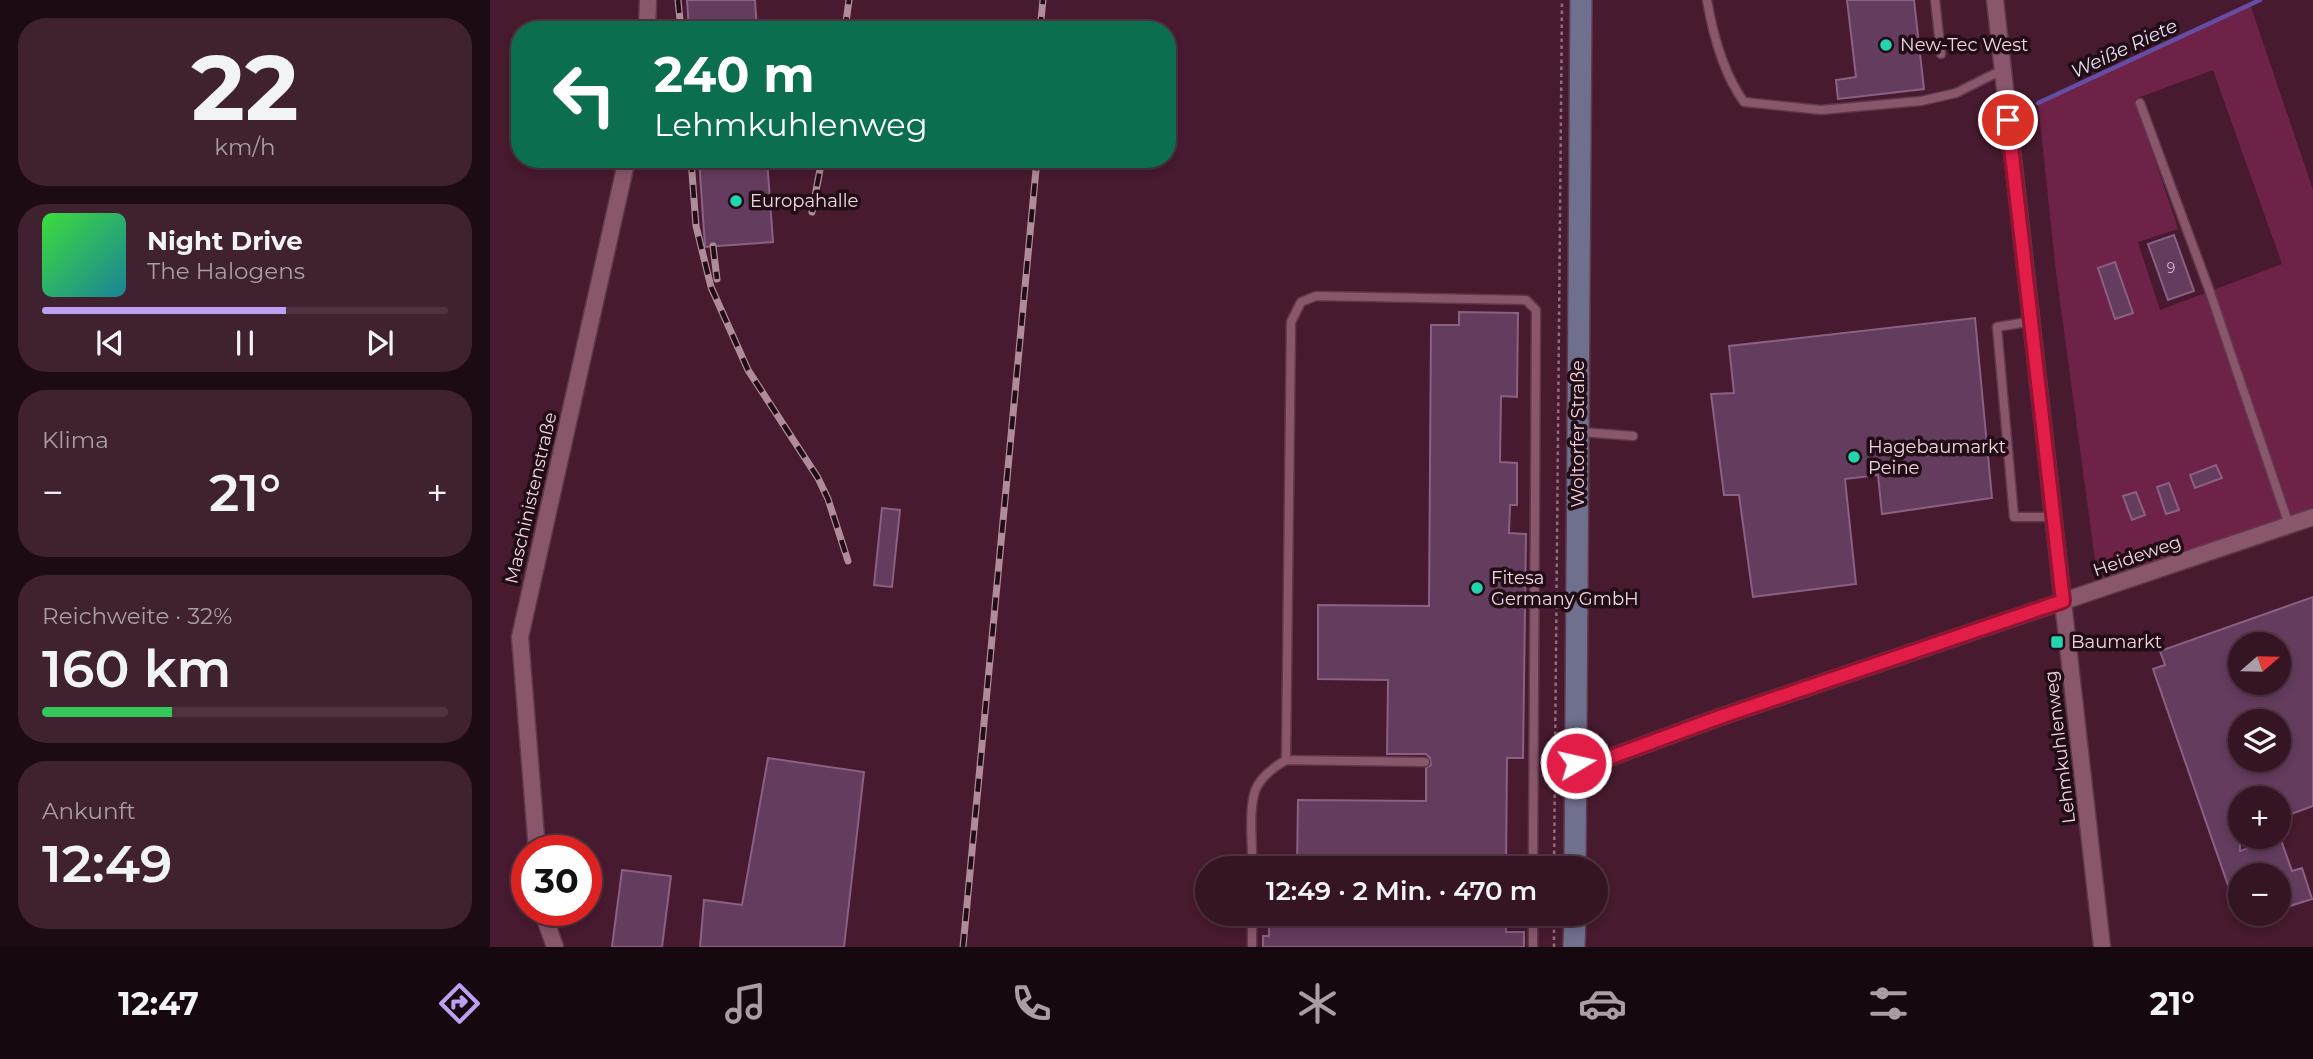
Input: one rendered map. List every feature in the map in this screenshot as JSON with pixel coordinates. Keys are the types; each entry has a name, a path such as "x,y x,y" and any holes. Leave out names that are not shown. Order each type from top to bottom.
{"main road":[{"name":"Woltorfer Straße","path":"1575,856 1581,0"},
{"path":"1574,926 1574,947"}],"street":[{"path":"647,21 648,0"},
{"name":"Lehmkuhlenweg","path":"1995,0 2102,947"},
{"name":"Maschinistenstraße","path":"536,835 520,637 625,168"},
{"name":"Heideweg","path":"1576,763 1603,760 1720,717 2313,517"},
{"path":"548,926 555,947"}],"lane":[{"path":"1707,0 1711,22 1731,84 1744,102 1821,110 1921,101 1956,93 2002,69"},
{"path":"1935,0 1941,54"},
{"path":"2140,103 2210,292 2290,525"},
{"path":"1286,760 1291,321 1301,302 1316,296 1526,300 1536,310 1533,856"},
{"path":"2033,321 1997,327 2014,517 2053,517"},
{"path":"1578,432 1633,436"},
{"path":"1252,856 1255,789 1270,770 1286,760 1424,762"},
{"path":"1252,926 1252,947"},
{"path":"1533,926 1533,947"}],"path":[{"path":"1554,856 1562,0"},
{"path":"1554,926 1554,947"}],"shaded area":[{"path":"2250,4 2313,190 2313,507 2098,582 2056,272 2038,103","holes":["2213,70 2282,264 2160,310 2138,242 2178,229 2135,99"]}],"building":[{"path":"687,0 755,0 756,21 688,21"},
{"name":"New-Tec West","path":"1847,0 1914,0 1924,89 1838,99 1836,80 1856,77"},
{"name":"Europahalle","path":"700,168 768,168 773,242 705,247"},
{"path":"2174,235 2194,291 2168,300 2148,244"},
{"path":"2115,262 2133,313 2115,319 2098,268"},
{"name":"Fitesa Germany GmbH","path":"1459,312 1518,313 1517,397 1501,396 1500,462 1517,463 1517,505 1510,505 1509,533 1526,534 1523,758 1507,758 1506,856 1297,856 1298,800 1426,801 1426,768 1431,765 1430,758 1426,754 1387,754 1388,680 1318,679 1318,605 1429,606 1431,325 1459,325"},
{"name":"Hagebaumarkt Peine","path":"1975,318 1992,498 1882,514 1878,475 1845,479 1856,584 1753,597 1739,495 1724,495 1711,394 1734,393 1729,346"},
{"path":"2216,465 2222,478 2195,488 2190,475"},
{"path":"2169,483 2179,510 2166,514 2157,487"},
{"path":"2136,492 2145,515 2132,520 2123,496"},
{"path":"882,508 900,510 892,587 874,585"},
{"path":"2313,597 2313,806 2291,814 2291,786 2228,786 2228,849 2284,849 2289,863 2228,863 2228,885 2153,669 2165,665 2160,651"},
{"path":"768,758 864,772 844,947 700,947 704,900 742,905"},
{"path":"2291,868 2292,871 2302,868 2312,899 2291,906"},
{"path":"622,870 671,876 662,947 612,947"},
{"path":"1269,926 1506,926 1506,932 1524,932 1524,947 1263,947 1263,936 1269,936"}],"waterway":[{"name":"Weiße Riete","path":"2038,103 2260,0"}],"railway":[{"path":"678,0 680,21"},
{"path":"846,21 849,0"},
{"path":"1041,21 1043,0"},
{"path":"692,168 696,226 711,287 748,370 818,478 828,499 848,561"},
{"path":"812,212 820,168"},
{"path":"963,947 1036,168"},
{"path":"713,246 717,279"}],"place":[{"name":"New-Tec West","path":"1886,45"},
{"name":"Europahalle","path":"736,201"},
{"name":"Hagebaumarkt Peine","path":"1854,457"},
{"name":"Fitesa Germany GmbH","path":"1477,588"},
{"name":"Baumarkt","path":"2057,642"}],"route":[{"path":"1576,763 1603,760 1720,717 2063,601 2008,120"}]}
